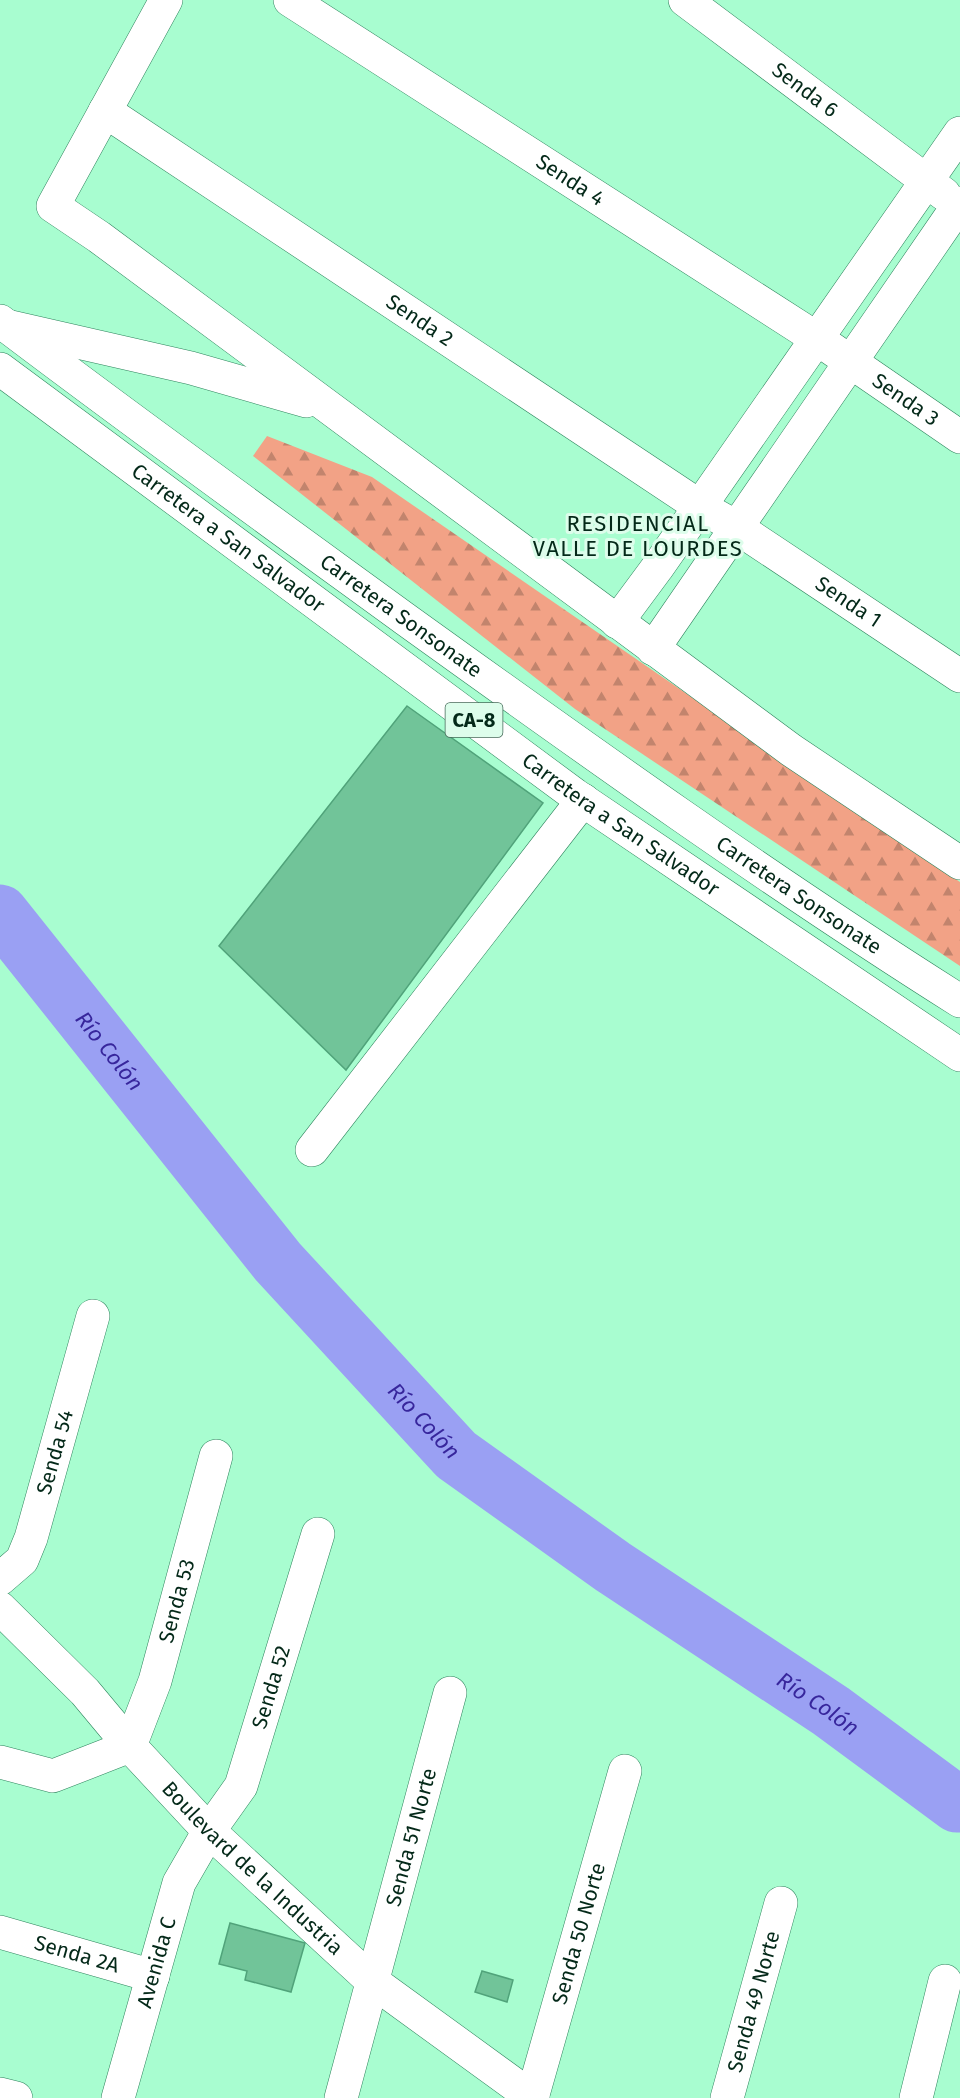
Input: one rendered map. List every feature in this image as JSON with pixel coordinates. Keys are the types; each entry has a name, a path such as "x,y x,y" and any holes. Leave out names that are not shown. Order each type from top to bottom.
{"main road":[{"path":"166,0 53,206 99,237 791,750 960,863"},
{"name":"Senda 4","path":"290,0 850,362"},
{"name":"Senda 6","path":"685,0 925,181 960,204"},
{"name":"Senda 2","path":"105,111 699,506 736,527"},
{"path":"616,622 960,133"},
{"path":"653,649 960,204"},
{"path":"4,323 192,368 328,407"},
{"name":"Carretera Sonsonate","path":"4,323 338,570 601,760 869,943 960,1001"},
{"name":"Senda 3","path":"850,362 960,437"},
{"name":"Carretera a San Salvador","path":"0,369 583,800 960,1054"},
{"name":"Senda 1","path":"736,527 960,676"},
{"path":"312,1150 583,800"},
{"name":"Senda 54","path":"0,1579 22,1560 31,1538 93,1316"},
{"name":"Senda 53","path":"130,1746 155,1681 216,1455"},
{"name":"Senda 52","path":"209,1831 241,1786 318,1534"},
{"name":"Boulevard de la Industria","path":"0,1608 85,1692 130,1746 209,1831 372,1981 532,2098"},
{"name":"Senda 51 Norte","path":"340,2098 450,1693"},
{"path":"0,1762 53,1776 130,1746"},
{"name":"Senda 50 Norte","path":"532,2098 626,1771"},
{"name":"Avenida C","path":"118,2098 179,1883 209,1831"},
{"name":"Senda 49 Norte","path":"727,2098 781,1903"},
{"name":"Senda 2A","path":"0,1932 153,1976"},
{"path":"916,2098 945,1980"},
{"path":"0,2094 16,2098"}],"green space":[{"path":"267,436 372,477 960,882 960,966 575,709 253,456"}],"building":[{"path":"407,706 543,803 346,1070 219,946"},
{"path":"230,1923 305,1943 291,1992 245,1980 247,1971 219,1964"},
{"path":"482,1971 513,1980 507,2002 475,1992"}],"waterway":[{"name":"Río Colón","path":"0,913 278,1262 456,1455 613,1567 831,1711 960,1804"}],"district":[{"name":"RESIDENCIAL VALLE DE LOURDES","path":"638,536"}]}
